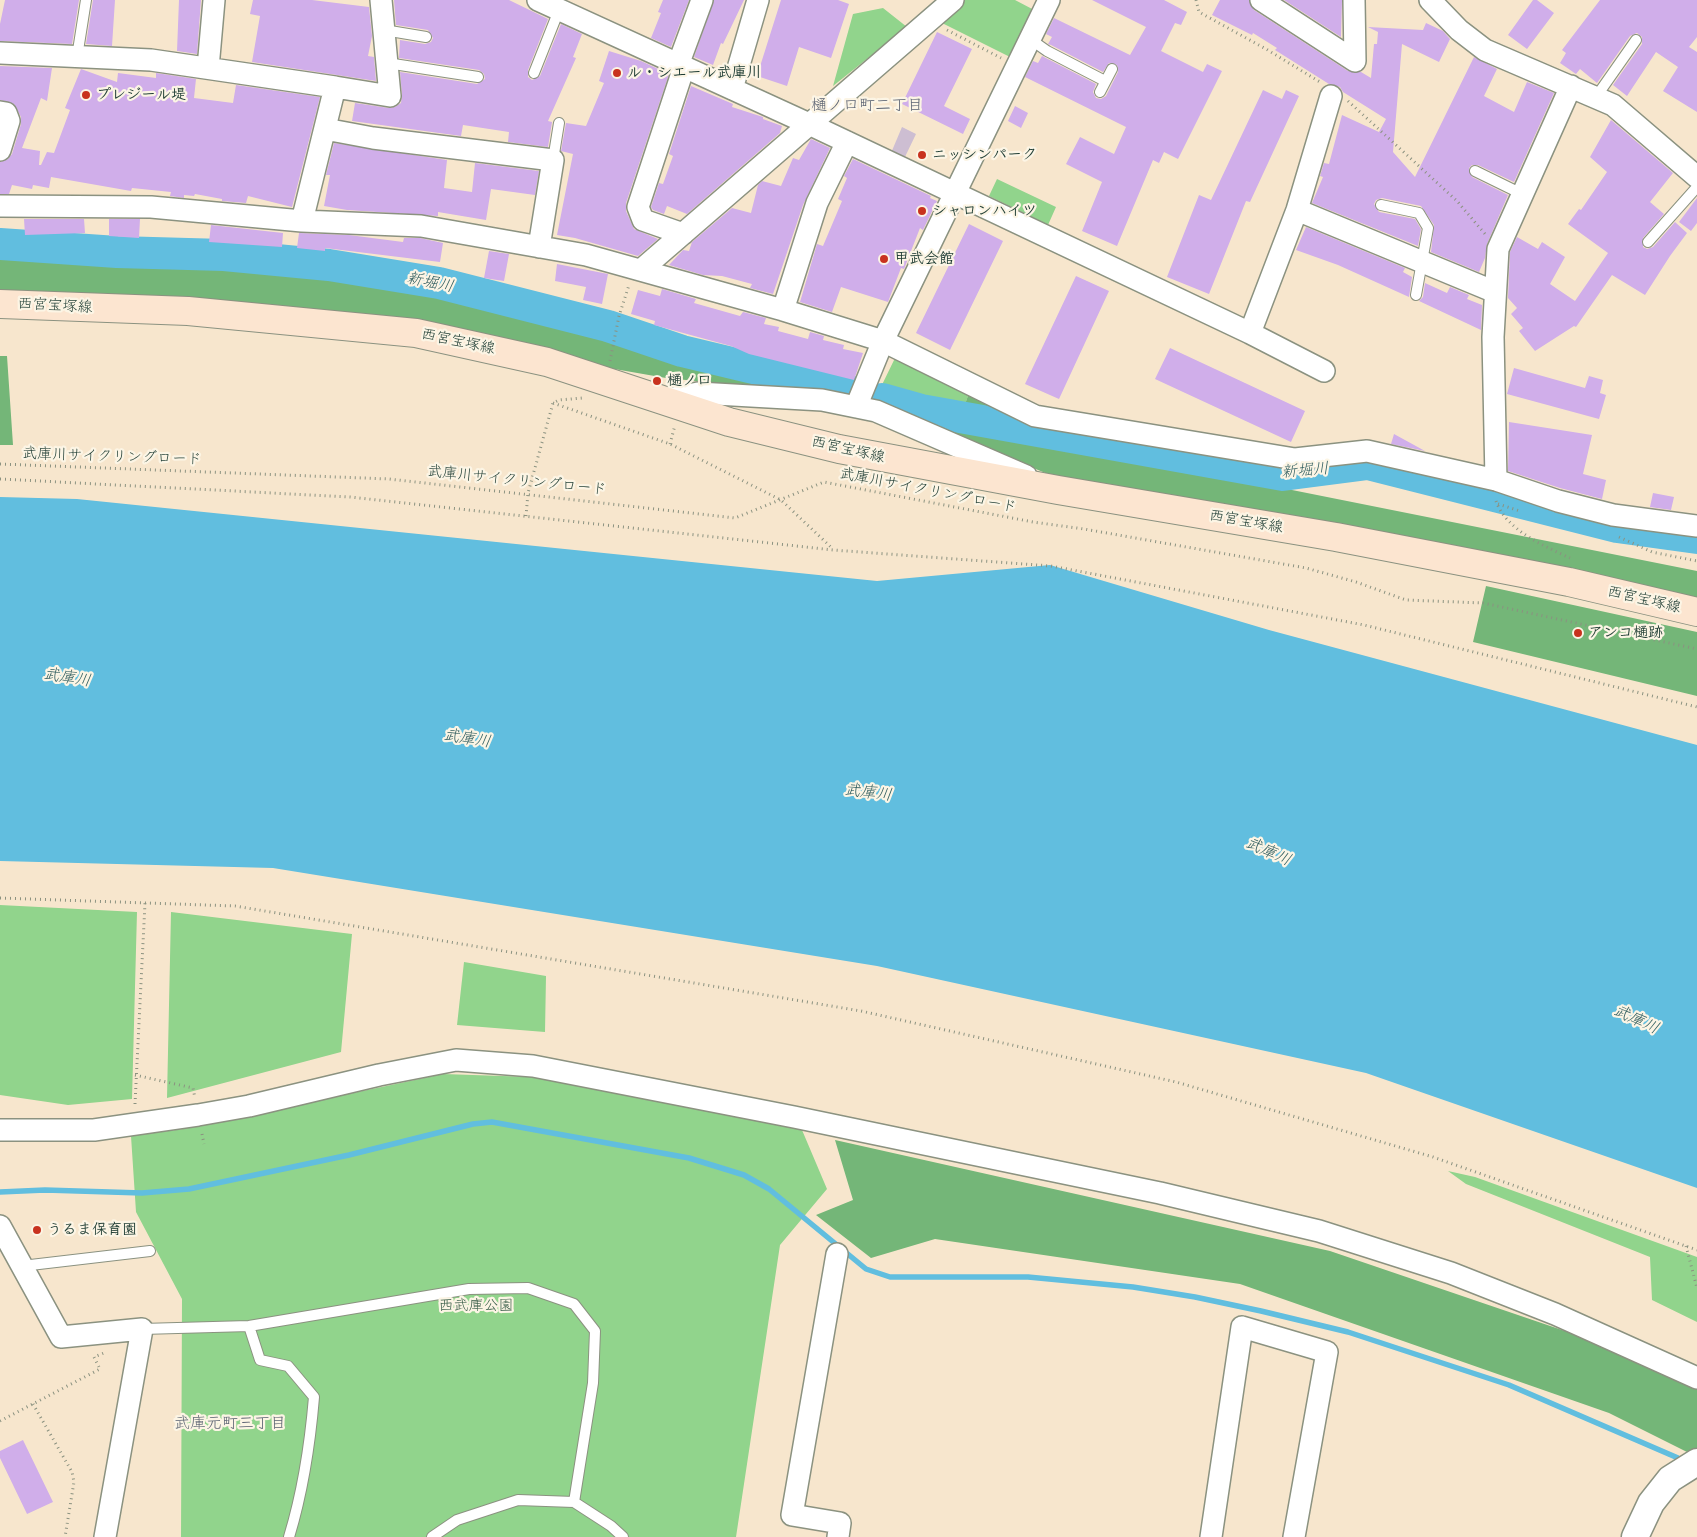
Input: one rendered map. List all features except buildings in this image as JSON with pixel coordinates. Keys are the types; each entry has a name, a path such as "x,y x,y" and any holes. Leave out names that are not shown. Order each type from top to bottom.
{"main road":[{"name":"西宮宝塚線","path":"0,304 188,311 416,333 547,362 729,422 839,449 1058,490 1336,537 1569,582 1697,612"}],"street":[{"path":"208,68 214,0"},
{"path":"0,53 151,60 390,96 380,0"},
{"path":"538,0 809,124 954,195 1250,333 1324,371"},
{"path":"683,234 643,220 638,207 702,0"},
{"path":"732,89 758,0"},
{"path":"638,269 683,234 953,0"},
{"path":"856,406 883,341 1049,0"},
{"path":"1261,0 1355,61 1354,0"},
{"path":"1430,0 1459,30 1485,50 1613,105 1697,177"},
{"path":"1496,490 1492,337 1498,249 1524,196 1571,86"},
{"path":"302,221 335,87"},
{"path":"1250,333 1297,210 1333,92"},
{"path":"0,112 6,113 9,121 0,150"},
{"path":"325,129 373,138 553,160 539,247"},
{"path":"783,310 817,203 847,142"},
{"path":"0,206 151,207 302,221 421,226 586,255 783,310 883,341 1035,416 1294,459 1367,451 1496,490 1558,501 1614,515 1697,526"},
{"path":"1297,210 1495,292"},
{"path":"663,400 698,393 822,400 856,406 876,411 1058,490"},
{"path":"0,1130 94,1130 198,1115 249,1106 380,1075 456,1060 534,1066 794,1117 1160,1193 1318,1231 1451,1273 1555,1314 1697,1378"},
{"path":"0,1226 61,1337 142,1329 105,1537"},
{"path":"837,1254 792,1515 840,1523 838,1537"},
{"path":"1211,1537 1242,1327 1327,1352 1294,1537"},
{"path":"1635,1537 1651,1503 1670,1478 1697,1462"}],"lane":[{"path":"77,57 86,0"},
{"path":"534,73 558,10"},
{"path":"384,30 426,37"},
{"path":"1030,39 1047,51 1105,81"},
{"path":"1596,97 1636,40"},
{"path":"387,63 478,77"},
{"path":"1100,92 1112,68"},
{"path":"553,160 558,123"},
{"path":"1475,171 1524,196"},
{"path":"1648,242 1697,187"},
{"path":"1382,205 1419,213 1428,228 1416,295"},
{"path":"22,1266 150,1251"},
{"path":"142,1329 249,1326 469,1289 528,1288 574,1304 595,1331 593,1383 574,1502"},
{"path":"249,1326 260,1360 288,1366 314,1397 310,1440 300,1500 289,1537"},
{"path":"432,1537 457,1520 518,1500 574,1502 611,1526 623,1537"}],"path":[{"path":"1196,0 1198,12 1266,49 1333,92 1457,201 1498,249"},
{"path":"928,21 1017,66"},
{"path":"610,362 619,316 638,269"},
{"path":"526,516 528,493 553,403 559,400 585,398"},
{"path":"553,403 670,444 781,500 833,550"},
{"name":"武庫川サイクリングロード","path":"0,464 389,479 528,493 735,518 824,482 1033,522 1084,529 1306,568 1356,582 1406,600 1483,603 1697,649"},
{"path":"0,479 350,498 833,550 1051,566 1364,625 1697,707"},
{"path":"1496,490 1507,521 1547,548 1573,559"},
{"path":"1612,533 1652,552 1697,561"},
{"path":"0,898 235,906 861,1011 1176,1082 1433,1157 1697,1250"},
{"path":"134,1100 145,903"},
{"path":"136,1075 193,1088"},
{"path":"1686,1246 1697,1288"},
{"path":"0,1421 100,1369 94,1357 112,1349"},
{"path":"33,1404 72,1472 74,1482 65,1537"}],"shaded area":[{"path":"902,127 916,134 904,159 891,153"}],"green space":[{"path":"961,0 1015,0 1036,11 1013,56 1008,56 940,22"},
{"path":"883,8 907,27 833,86 853,14"},
{"path":"997,179 1056,207 1048,225 989,196"},
{"path":"0,257 123,260 339,275 448,295 778,379 776,389 666,378 603,367 0,295"},
{"path":"0,356 7,356 13,445 0,445"},
{"path":"896,356 969,393 962,413 879,391"},
{"path":"969,393 1057,443 1697,571 1697,599 1060,479 919,421 921,414 959,421"},
{"path":"1486,586 1697,632 1697,696 1473,642"},
{"path":"0,905 137,912 132,1099 68,1105 0,1095"},
{"path":"171,912 352,934 341,1052 167,1098"},
{"path":"464,962 546,976 545,1032 457,1025"},
{"name":"西武庫公園","path":"443,1074 532,1077 802,1130 827,1189 780,1245 736,1537 181,1537 182,1299 136,1212 131,1136 183,1129"},
{"path":"835,1140 1330,1251 1609,1346 1697,1385 1697,1448 1687,1452 1609,1413 1240,1284 935,1239 871,1258 816,1215 853,1200"},
{"path":"1448,1171 1475,1177 1697,1257 1697,1322 1652,1300 1650,1257 1466,1184"}],"water":[{"name":"武庫川","path":"0,497 77,499 877,581 1050,565 1269,630 1697,745 1697,1188 1366,1073 877,966 273,868 0,861"}],"waterway":[{"name":"新堀川","path":"0,244 117,252 224,255 329,265 439,283 608,326 682,351 849,391"},
{"name":"新堀川","path":"882,399 921,410 1283,475 1368,464 1617,527 1697,538"},
{"path":"0,1192 45,1190 142,1193 189,1189 349,1155 473,1124 492,1122 689,1158 744,1175 769,1189 866,1269 890,1277 1028,1277 1133,1287 1195,1297 1261,1311 1348,1332 1509,1385 1678,1458"}],"place":[{"name":"ル・シエール武庫川","path":"617,73"},
{"name":"プレジール堤","path":"86,95"},
{"name":"ニッシンパーク","path":"922,155"},
{"name":"シャロンハイツ","path":"922,211"},
{"name":"甲武会館","path":"884,259"},
{"name":"樋ノ口","path":"657,381"},
{"name":"アンコ樋跡","path":"1578,633"},
{"name":"うるま保育園","path":"37,1230"}],"district":[{"name":"樋ノ口町二丁目","path":"867,106"},
{"name":"武庫元町三丁目","path":"230,1424"}]}
